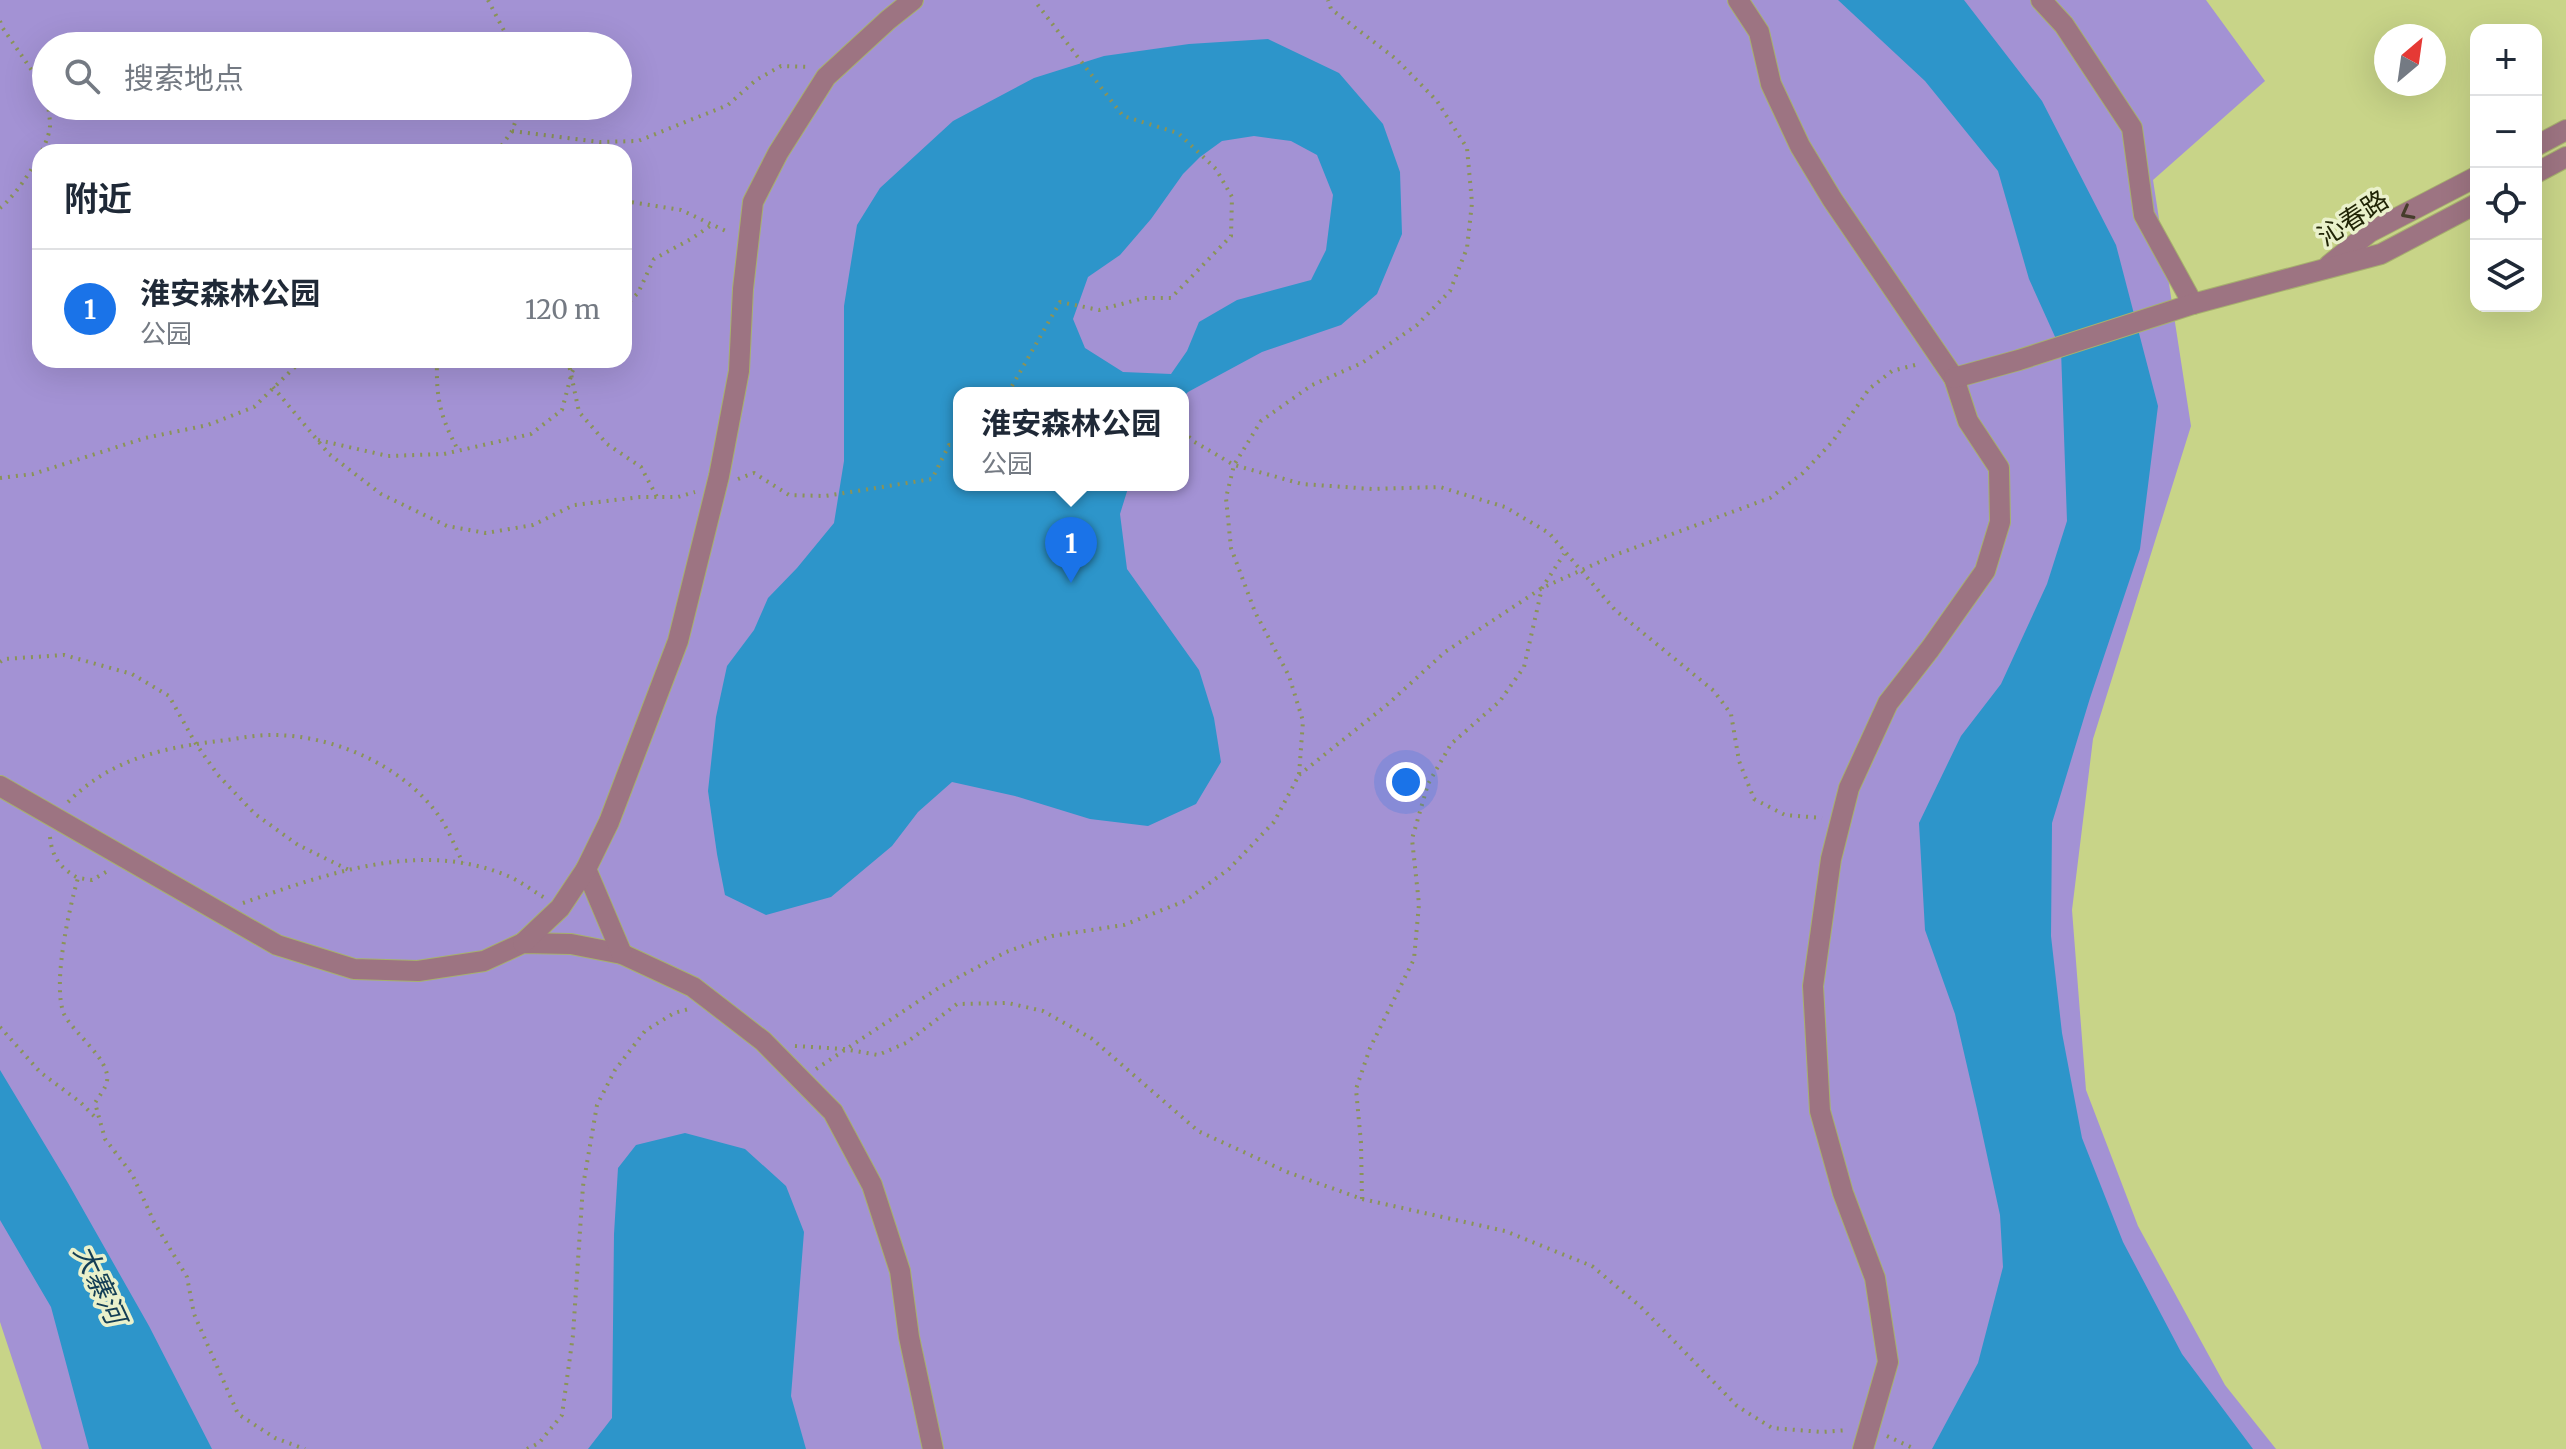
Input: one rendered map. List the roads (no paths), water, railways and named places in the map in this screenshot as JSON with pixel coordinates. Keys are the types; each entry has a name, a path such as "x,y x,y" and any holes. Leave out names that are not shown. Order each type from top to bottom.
{"street":[{"path":"0,786 277,945 354,969 418,971 484,961 523,943 560,908 586,869 609,822 678,641 699,563 739,371 743,289 753,202 778,153 826,77 913,0"},
{"path":"1738,0 1759,32 1771,84 1800,146 1832,199 1954,378 1968,421 1999,468 2000,522 1985,571 1888,703 1849,788 1831,859 1813,986 1820,1111 1843,1193 1875,1278 1888,1362 1863,1449"},
{"path":"2041,0 2064,25 2132,128 2144,215 2193,304"},
{"path":"2542,143 2566,130"},
{"path":"2542,170 2566,157"},
{"name":"沁春路","path":"2322,269 2370,232 2470,180"},
{"name":"沁春路","path":"2322,269 2381,254 2470,207"},
{"path":"1954,378 2193,304 2322,269"},
{"path":"586,869 622,954"},
{"path":"523,943 571,944 622,954 693,987 763,1041 833,1112 872,1185 900,1271 909,1337 933,1449"}],"water":[{"path":"1838,0 1964,0 2042,101 2116,245 2158,406 2140,549 2052,823 2051,936 2062,1033 2082,1138 2123,1242 2182,1354 2253,1449 1932,1449 1978,1363 2003,1267 2000,1215 1977,1109 1955,1014 1925,930 1919,823 1961,736 2001,684 2047,584 2067,521 2061,350 2029,279 1998,171 1925,81"},
{"path":"1268,39 1339,73 1383,124 1400,172 1402,234 1377,294 1341,325 1262,352 1189,391 1189,387 953,387 953,491 1127,491 1120,514 1127,569 1199,670 1214,718 1221,762 1196,804 1148,826 1090,819 1015,796 952,782 918,812 892,846 831,897 766,915 725,895 708,791 716,717 727,666 754,630 768,598 834,523 844,461 844,306 857,225 880,188 953,121 1034,78 1104,56 1189,44","holes":["1254,136 1291,141 1317,155 1333,195 1326,250 1311,280 1237,300 1199,322 1187,351 1171,374 1123,372 1085,348 1073,319 1088,277 1120,255 1183,174 1200,157 1222,141"]},
{"name":"大寨河","path":"0,1070 149,1326 212,1449 89,1449 51,1307 0,1220"},
{"path":"685,1133 745,1149 786,1186 804,1232 791,1396 806,1449 588,1449 612,1418 614,1234 618,1168 636,1145"}],"place":[{"name":"淮安森林公园","path":"1071,583"}]}
